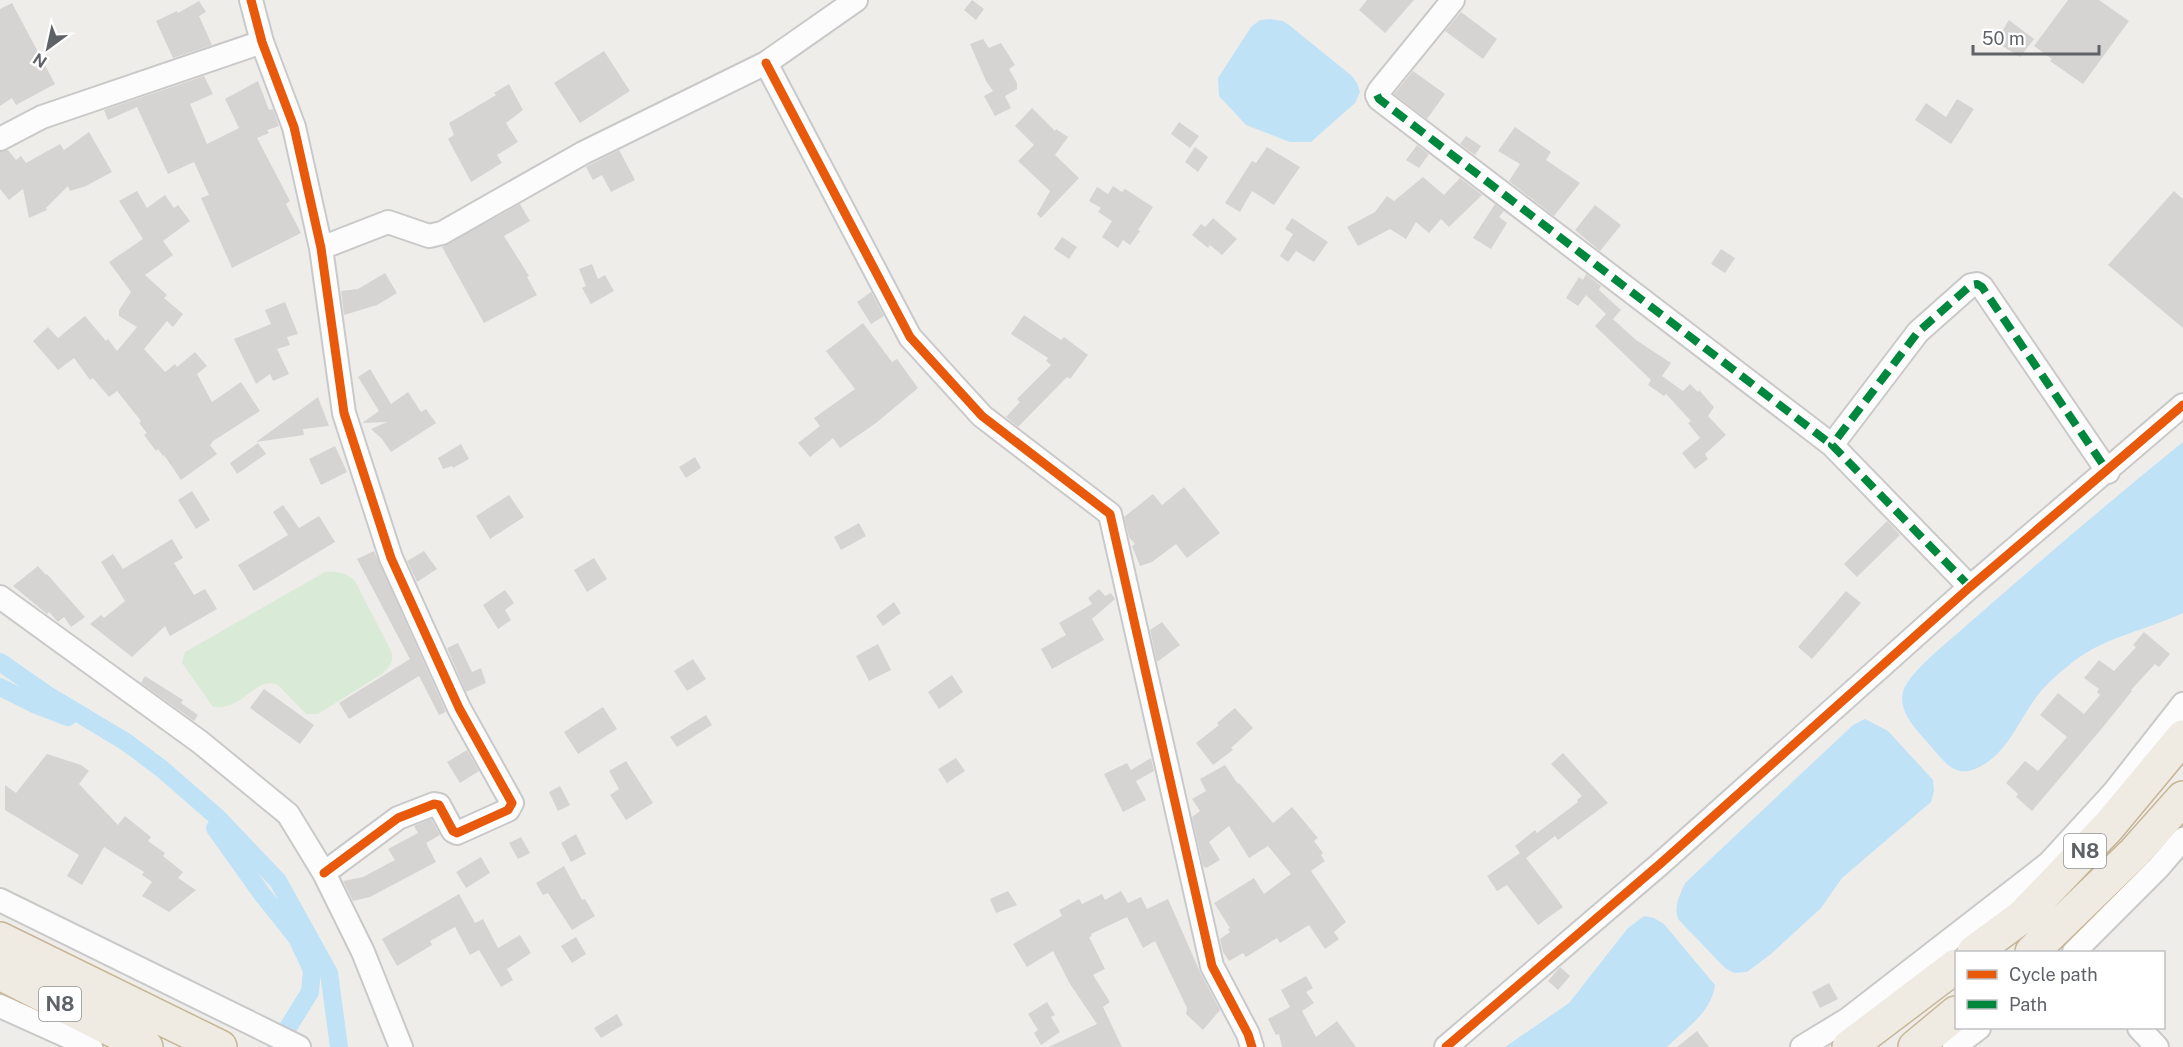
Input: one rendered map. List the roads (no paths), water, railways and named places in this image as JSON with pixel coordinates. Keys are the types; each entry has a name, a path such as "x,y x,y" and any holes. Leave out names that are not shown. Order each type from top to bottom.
{"highway":[{"name":"N8","path":"1975,951 2023,916 2109,826 2183,737"},
{"name":"N8","path":"2033,951 2135,852 2183,798"},
{"name":"N8","path":"0,939 220,1047"},
{"path":"1849,1047 1955,967"},
{"name":"N8","path":"0,973 119,1043"},
{"path":"0,991 119,1043"},
{"path":"1915,1047 1955,1014"}],"street":[{"path":"251,0 262,42 294,127 321,248 344,413 391,558 459,708 512,806 508,810 457,833 453,831 439,805 434,804 398,818 324,873"},
{"path":"321,248 388,222 429,236 442,233 583,153 766,63 856,0"},
{"path":"1453,0 1379,91 1377,95 1379,99 1832,445 1970,587"},
{"path":"0,139 42,117 262,42"},
{"path":"766,63 910,337 982,416 1110,514 1212,966 1248,1034 1252,1047"},
{"path":"1832,445 1917,332 1971,285 1977,284 1982,287 2108,471"},
{"path":"1446,1047 1660,864 1970,587 2183,405"},
{"path":"0,597 200,742 288,814 324,873 363,952 401,1047"},
{"path":"1802,1047 1848,1019 2049,863 2114,792 2183,704"},
{"path":"2075,951 2158,868 2183,839"},
{"path":"0,900 299,1047"},
{"path":"0,1006 119,1043"},
{"path":"1954,1047 1978,1029"},
{"path":"2140,1029 2157,1047"}],"water":[{"path":"1260,20 1283,21 1289,25 1352,76 1360,92 1355,103 1311,142 1290,142 1246,125 1219,96 1218,78 1251,27"},
{"path":"2183,442 2183,613 2109,641 2081,656 2041,691 2005,745 1987,763 1968,771 1957,770 1947,764 1917,731 1907,716 1902,700 1903,692 1913,675 1942,647 2075,532"},
{"path":"1865,719 1888,731 1933,780 1934,791 1931,802 1842,878 1821,908 1771,954 1747,972 1734,973 1725,968 1678,919 1677,905 1685,883 1853,725"},
{"path":"1644,916 1654,918 1664,924 1715,985 1709,1004 1689,1027 1667,1047 1505,1047 1569,1003 1628,928"}],"waterway":[{"path":"0,662 46,694 126,742 162,769 217,817 278,881 329,973 339,1047"},
{"path":"0,687 34,704 68,717"},
{"path":"215,828 297,938 312,970 310,992 276,1047"}]}
